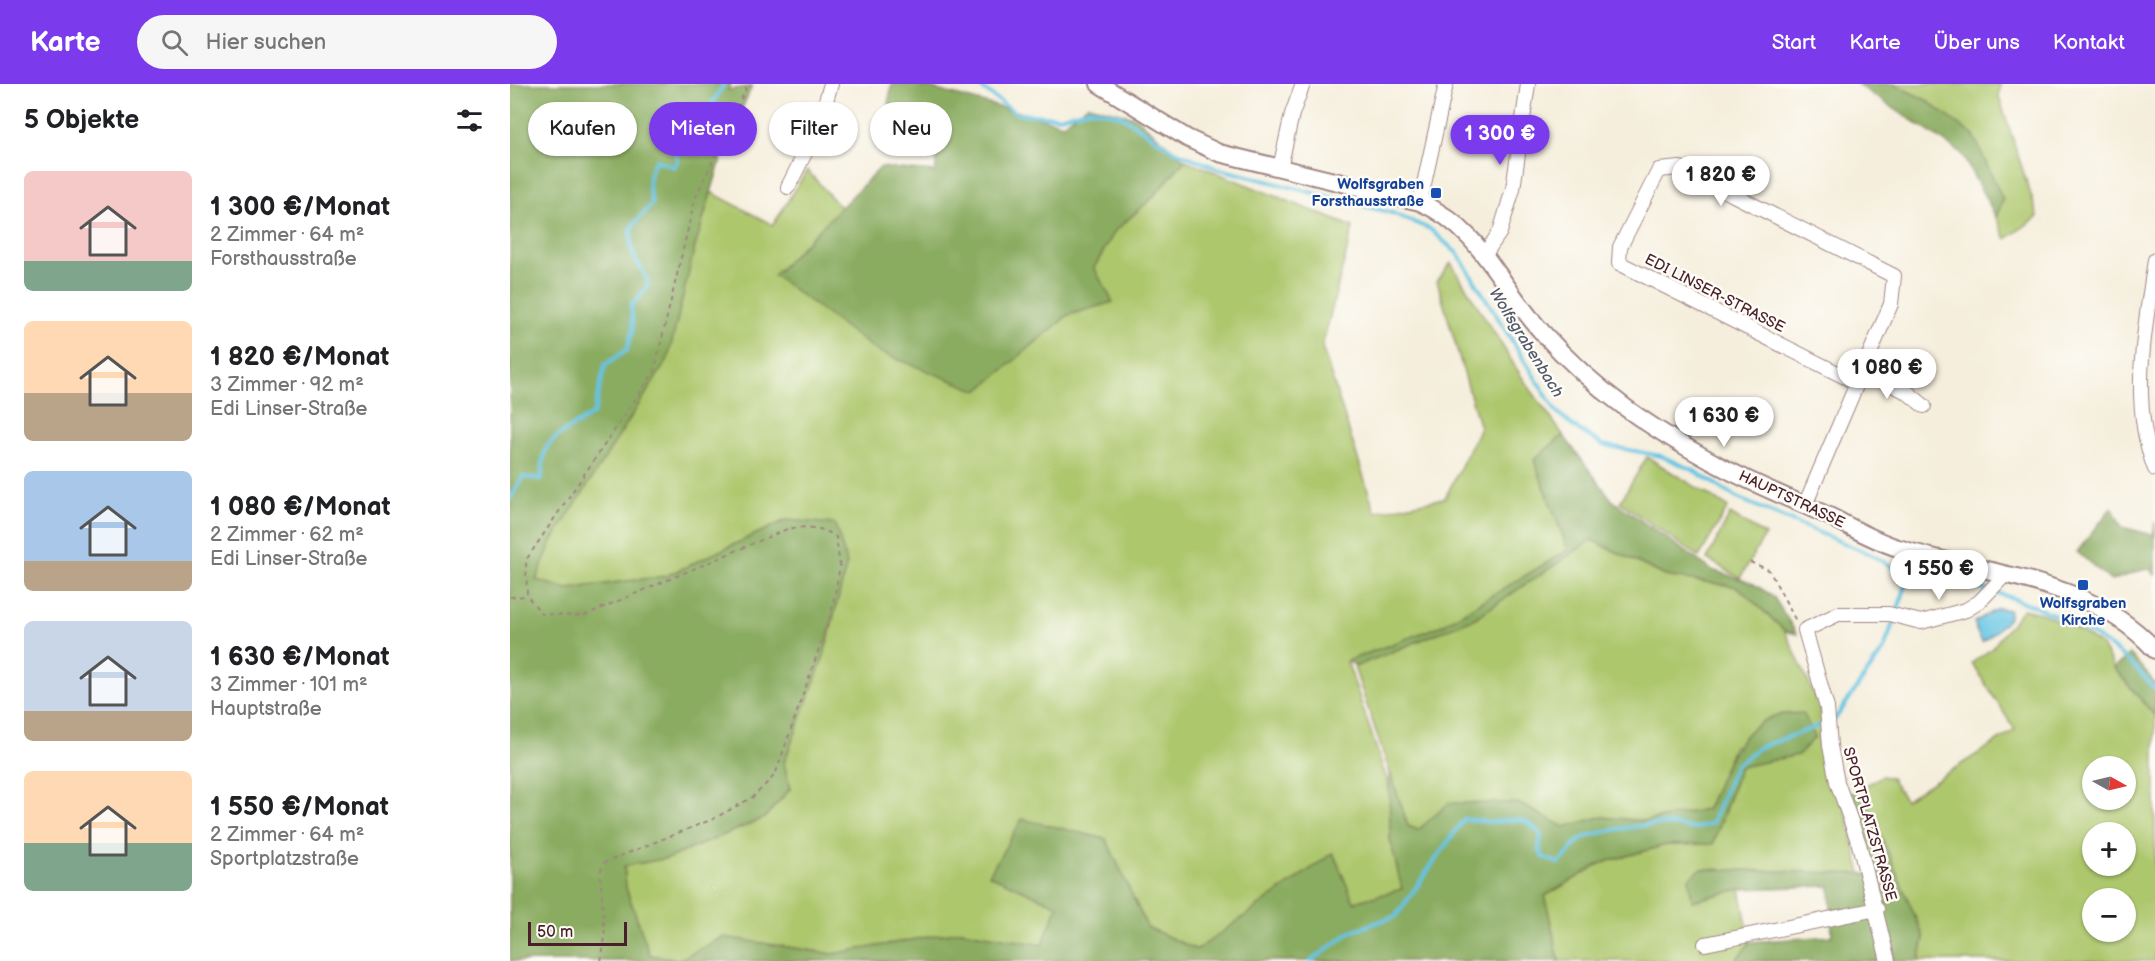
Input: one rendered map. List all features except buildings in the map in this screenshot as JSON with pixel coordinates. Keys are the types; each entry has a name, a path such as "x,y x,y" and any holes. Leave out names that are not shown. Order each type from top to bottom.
{"main road":[{"name":"HAUPTSTRASSE","path":"1100,84 1187,138 1219,153 1420,202 1454,221 1485,254 1514,300 1542,333 1618,404 1687,448 1896,548 1999,580 2078,596 2107,610 2155,650"}],"street":[{"path":"788,186 818,127 831,84"},
{"path":"1280,168 1292,114 1303,84"},
{"path":"1420,202 1446,84"},
{"path":"1485,254 1500,232 1513,189 1528,84"},
{"name":"EDI LINSER-STRASSE","path":"1805,505 1860,377 1891,304 1894,276 1680,168 1659,170 1620,247 1619,263 1860,377 1907,392 1924,406"},
{"path":"2155,260 2150,326 2139,372 2146,444 2155,469"},
{"path":"1805,630 1838,614 1895,615 1921,622 1966,610 1979,602 1999,580"},
{"name":"SPORTPLATZSTRASSE","path":"1805,630 1827,708 1830,746 1837,782 1859,844 1877,909 1888,961"},
{"path":"1705,944 1877,909"}],"path":[{"path":"601,961 605,938 600,874 603,863 713,819 753,797 774,775 831,614 840,566 836,537 824,529 804,526 787,529 583,616 542,614 527,596 526,560 654,372 695,199 748,84"},
{"path":"1750,562 1769,570 1800,629 1805,630"},
{"path":"510,597 527,596"}],"green space":[{"path":"510,84 731,84 728,90 752,86 745,102 649,102 649,156 722,156 694,250 668,359 552,541 536,580 567,589 666,576 787,520 835,524 847,563 824,655 784,763 790,789 764,818 669,858 624,866 626,888 650,955 679,960 723,937 833,954 961,931 1042,945 1058,906 989,875 1022,819 1106,839 1147,927 1197,950 1333,853 1354,902 1402,889 1390,839 1389,770 1408,826 1418,830 1449,803 1518,803 1564,827 1601,817 1646,821 1707,809 1739,743 1760,723 1774,716 1803,713 1815,737 1798,755 1740,767 1713,844 1666,845 1601,863 1545,896 1559,961 510,961"},
{"path":"892,84 915,84 1063,124 1088,105 1135,117 1185,160 1152,198 1115,231 1094,268 1113,302 1068,315 978,391 877,351 774,275 881,167 935,172 937,156 952,156 952,102 888,102"},
{"path":"1857,84 1893,84 1926,100 1974,136 2003,200 1996,217 1961,153"},
{"path":"1893,84 2000,84 1999,97 2038,217 2006,239 1996,217 2003,200 1926,100"},
{"path":"1185,160 1353,227 1322,347 1375,512 1445,498 1480,428 1437,281 1451,263 1521,376 1563,435 1534,460 1568,550 1443,625 1347,661 1390,789 1390,839 1403,889 1354,903 1333,853 1197,950 1147,927 1106,839 1058,906 1042,945 961,931 833,954 723,937 679,960 650,955 626,888 624,866 669,858 764,818 790,789 784,763 824,655 786,520 666,576 567,589 536,580 552,541 694,250 711,192 773,225 807,170 841,208 774,275 978,391 1068,315 1112,302 1094,268 1115,231 1152,198"},
{"path":"1563,435 1612,500 1712,570 1752,583 1773,596 1797,634 1785,631 1738,587 1666,576 1592,540 1475,618 1357,666 1347,661 1443,625 1568,550 1534,460"},
{"path":"1647,457 1728,507 1699,557 1620,502"},
{"path":"2112,507 2122,527 2153,535 2155,522 2155,575 2148,568 2111,581 2077,552"},
{"path":"1730,514 1765,535 1740,578 1707,559"},
{"path":"1592,540 1665,576 1738,587 1785,631 1813,692 1826,728 1861,874 1701,869 1692,901 1740,889 1750,942 1735,961 1559,961 1545,896 1601,863 1666,845 1713,844 1740,767 1797,755 1734,746 1707,809 1646,821 1601,817 1564,827 1518,803 1418,830 1408,826 1354,667 1475,618"},
{"path":"2023,609 2044,614 2081,632 2102,646 2114,668 2155,716 2155,961 1919,961 1924,938 1861,788 1882,776 1891,778 1905,800 2015,730 1972,663 1991,649"},
{"path":"2130,654 2155,683 2155,716 2114,668"},
{"path":"1861,788 1924,938 1919,961 1735,961 1750,942 1832,936 1830,886 1740,889 1692,901 1689,878 1701,869 1874,874 1845,797"}],"water":[{"path":"1998,608 2009,610 2009,618 1982,642 1975,622"}],"waterway":[{"path":"510,499 523,477 541,479 544,455 551,442 564,431 594,413 605,365 627,350 633,329 631,306 648,286 645,275 633,253 631,227 652,204 649,176 656,160 674,167 677,161 675,131 699,119 724,84"},
{"name":"Wolfsgrabenbach","path":"976,84 1017,114 1059,117 1091,109 1120,115 1173,150 1216,168 1392,213 1430,229 1458,254 1556,411 1573,426 1603,445 1661,456 1693,470 1737,498 1872,555 1909,577 1972,585 1987,590"},
{"path":"1835,719 1884,649 1909,577"},
{"name":"Wolfsgrabenbach","path":"1994,592 2039,608 2102,641 2139,671 2155,689"},
{"path":"1311,961 1352,931 1396,916 1464,819 1490,822 1519,820 1530,824 1541,835 1539,849 1543,857 1558,863 1580,840 1598,833 1652,825 1699,827 1712,823 1735,766 1758,748 1821,725"}],"place":[{"name":"Wolfsgraben Forsthausstraße","path":"1436,193"},
{"name":"Wolfsgraben Kirche","path":"2083,585"}]}
